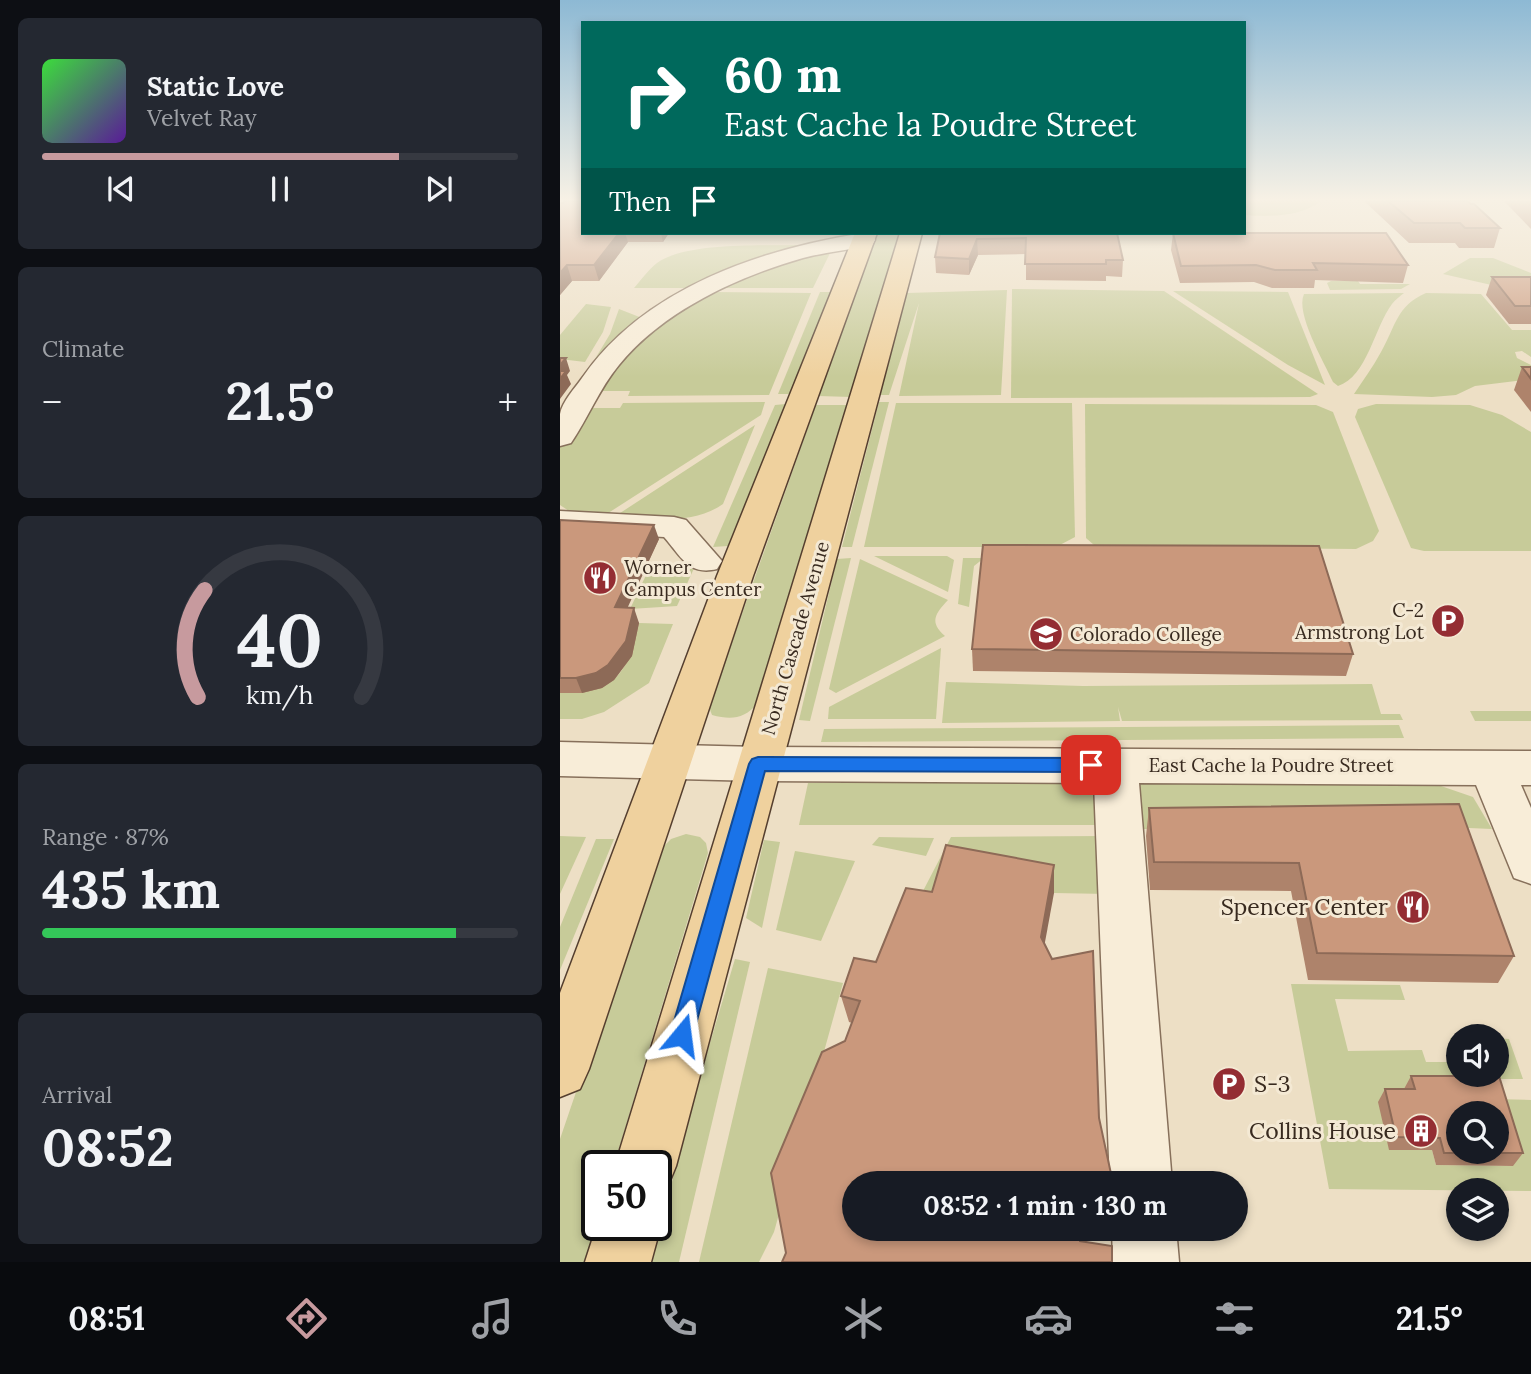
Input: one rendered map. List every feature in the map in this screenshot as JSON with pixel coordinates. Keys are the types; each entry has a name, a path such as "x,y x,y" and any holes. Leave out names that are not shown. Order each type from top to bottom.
{"main road":[{"path":"560,1069 848,260"},
{"name":"North Cascade Avenue","path":"649,1150 903,260"},
{"path":"618,1262 624,1241"}],"street":[{"path":"560,437 614,354 663,314 744,271 775,260"},
{"path":"560,520 597,525 674,527 704,561"},
{"name":"East Cache la Poudre Street","path":"560,760 758,764 1511,767"},
{"path":"1115,765 1140,1171"},
{"path":"1511,767 1531,864"},
{"path":"1145,1241 1146,1262"}],"green space":[{"path":"663,260 766,260 692,288 634,288"},
{"path":"793,260 827,260 813,288 722,288 759,271"},
{"path":"866,260 893,260 852,397 818,396"},
{"path":"1467,260 1498,260 1531,273 1531,291 1518,291 1443,274"},
{"path":"1327,283 1410,284 1401,289 1330,290"},
{"path":"1012,289 1164,291 1318,394 1310,397 1011,398"},
{"path":"1007,290 1001,395 899,396 919,303 889,395 880,395 907,293"},
{"path":"1173,291 1288,292 1325,385 1288,365"},
{"path":"712,292 811,293 769,395 628,396 630,391 598,391 632,347 670,317"},
{"path":"820,292 831,292 791,394 778,394"},
{"path":"1404,293 1386,313 1370,350 1356,372 1348,381 1338,386 1333,382 1307,325 1303,313 1304,294"},
{"path":"1426,293 1481,294 1512,330 1531,330 1531,357 1522,351 1515,352 1517,358 1531,365 1531,379 1475,386 1456,395 1432,397 1354,394 1378,358 1398,318 1408,304"},
{"path":"586,304 611,307 603,332 585,362 560,359 560,335"},
{"path":"619,309 642,318 599,362 595,359 610,334"},
{"path":"765,402 761,415 602,517 572,513 560,505 560,444 583,408 620,408 623,403"},
{"path":"879,402 889,402 852,547 842,547"},
{"path":"896,403 1072,403 1075,537 1056,547 864,547"},
{"path":"786,404 728,546 713,547 775,405"},
{"path":"1085,404 1316,405 1333,412 1379,531 1373,541 1356,549 1094,545 1086,538"},
{"path":"1376,404 1470,405 1502,415 1531,432 1531,551 1424,551 1411,548 1355,417 1358,409"},
{"path":"816,405 849,405 757,704 737,717 712,715 709,707"},
{"path":"755,425 723,504 711,511 684,518 614,517"},
{"path":"874,556 947,556 954,560 948,592"},
{"path":"851,558 810,721 799,720 837,559"},
{"path":"963,558 984,558 974,566 969,607 958,604"},
{"path":"860,559 948,600 935,622 945,636 836,693 829,689"},
{"path":"695,566 677,606 630,609 647,573"},
{"path":"639,623 673,624 649,683 604,712 582,719 560,719 560,693 594,689 616,677 624,668"},
{"path":"941,648 936,719 828,719 829,707"},
{"path":"946,682 1083,686 1372,684 1381,714 1400,714 1403,720 1122,721 1118,707 1120,721 942,723"},
{"path":"1470,711 1531,711 1531,721 1475,721"},
{"path":"1399,725 1404,738 821,742 824,729"},
{"path":"1100,782 1102,825 799,825 808,783"},
{"path":"1138,783 1441,786 1473,797 1492,829 1143,829"},
{"path":"686,834 700,837 706,843 708,853 619,1150 581,1150 581,1241 592,1241 585,1262 560,1262 560,1139 658,852 671,839"},
{"path":"560,836 586,837 560,894"},
{"path":"1106,836 1108,894 1054,893 936,920 910,916 951,837"},
{"path":"879,837 934,838 926,856 872,845"},
{"path":"596,839 614,839 560,970 560,927"},
{"path":"764,840 780,842 762,928 746,918"},
{"path":"795,851 855,861 821,941 776,930"},
{"path":"735,959 750,962 679,1262 652,1262 657,1241 672,1241 672,1182 690,1110"},
{"path":"768,968 843,983 774,1232 759,1262 699,1262"},
{"path":"1291,984 1400,985 1405,1000 1335,999 1348,1051 1422,1050 1426,1062 1446,1062 1446,1079 1437,1079 1432,1150 1436,1165 1513,1166 1509,1153 1509,1101 1492,1099 1531,1100 1531,1191 1509,1191 1509,1178 1446,1178 1446,1190 1329,1189"},
{"path":"1509,1039 1523,1079 1509,1079"}],"building":[{"path":"560,260 598,260 594,265 567,265 560,273"},
{"path":"1025,260 1123,260 1106,260 1106,264 1025,264"},
{"path":"1180,260 1404,260 1408,265 1313,263 1317,270 1275,270 1256,265 1181,266"},
{"path":"1492,277 1531,277 1531,306 1515,306"},
{"path":"1522,367 1531,367 1531,379"},
{"name":"Worner Campus Center","path":"560,520 654,525 615,607 634,608 626,641 608,665 596,673 576,678 560,678"},
{"path":"983,545 1319,546 1353,654 972,649"},
{"path":"1459,804 1514,956 1317,953 1299,863 1154,862 1149,808"},
{"path":"946,845 1054,865 1041,937 1052,959 1093,951 1099,1118 1110,1171 842,1171 842,1241 1080,1241 1112,1246 1112,1262 782,1262 786,1253 771,1173 822,1052 845,1041 860,1001 841,996 854,958 876,962 906,888 932,892"},
{"path":"1411,1076 1446,1076 1446,1087 1502,1087 1507,1101 1446,1101 1444,1153 1440,1138 1396,1137 1385,1089 1415,1089"},
{"path":"1509,1108 1523,1153 1509,1153"}],"place":[{"name":"Worner Campus Center","path":"600,578"},
{"name":"C-2 Armstrong Lot","path":"1448,621"},
{"name":"Colorado College","path":"1046,634"},
{"name":"Spencer Center","path":"1413,907"},
{"name":"S-3","path":"1229,1084"},
{"name":"Collins House","path":"1421,1131"}],"route":[{"path":"682,1035 758,764 1091,765"}]}
